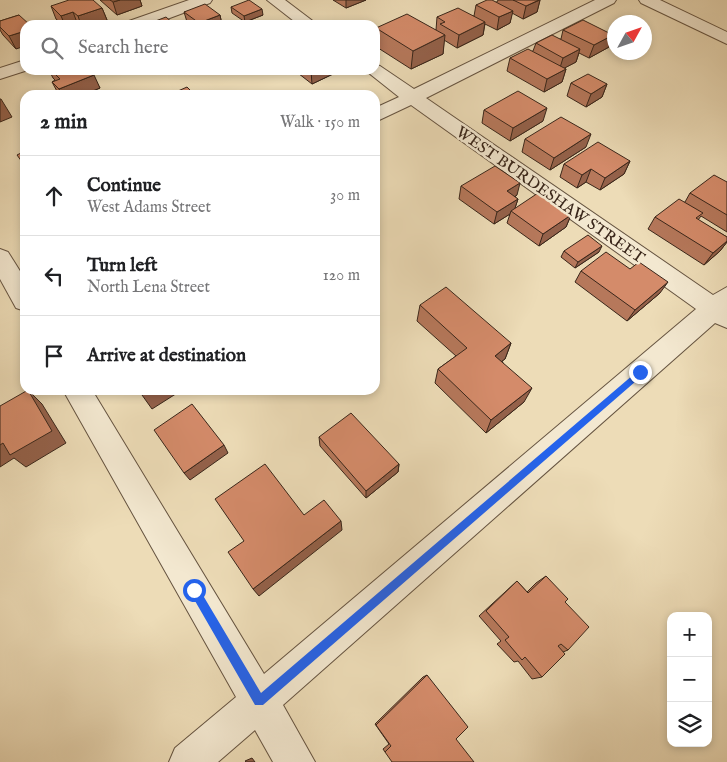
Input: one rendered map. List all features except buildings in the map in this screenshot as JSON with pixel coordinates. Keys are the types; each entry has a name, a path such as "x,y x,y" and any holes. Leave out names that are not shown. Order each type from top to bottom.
{"street":[{"path":"148,20 204,0"},
{"path":"275,0 303,20"},
{"path":"380,114 608,0"},
{"path":"647,0 727,39"},
{"path":"0,74 20,66"},
{"name":"WEST BURDESHAW STREET","path":"380,74 722,308"},
{"path":"0,258 18,297"},
{"path":"189,762 722,308"},
{"path":"80,395 295,762"}],"route":[{"path":"194,590 259,701 640,372"}]}
